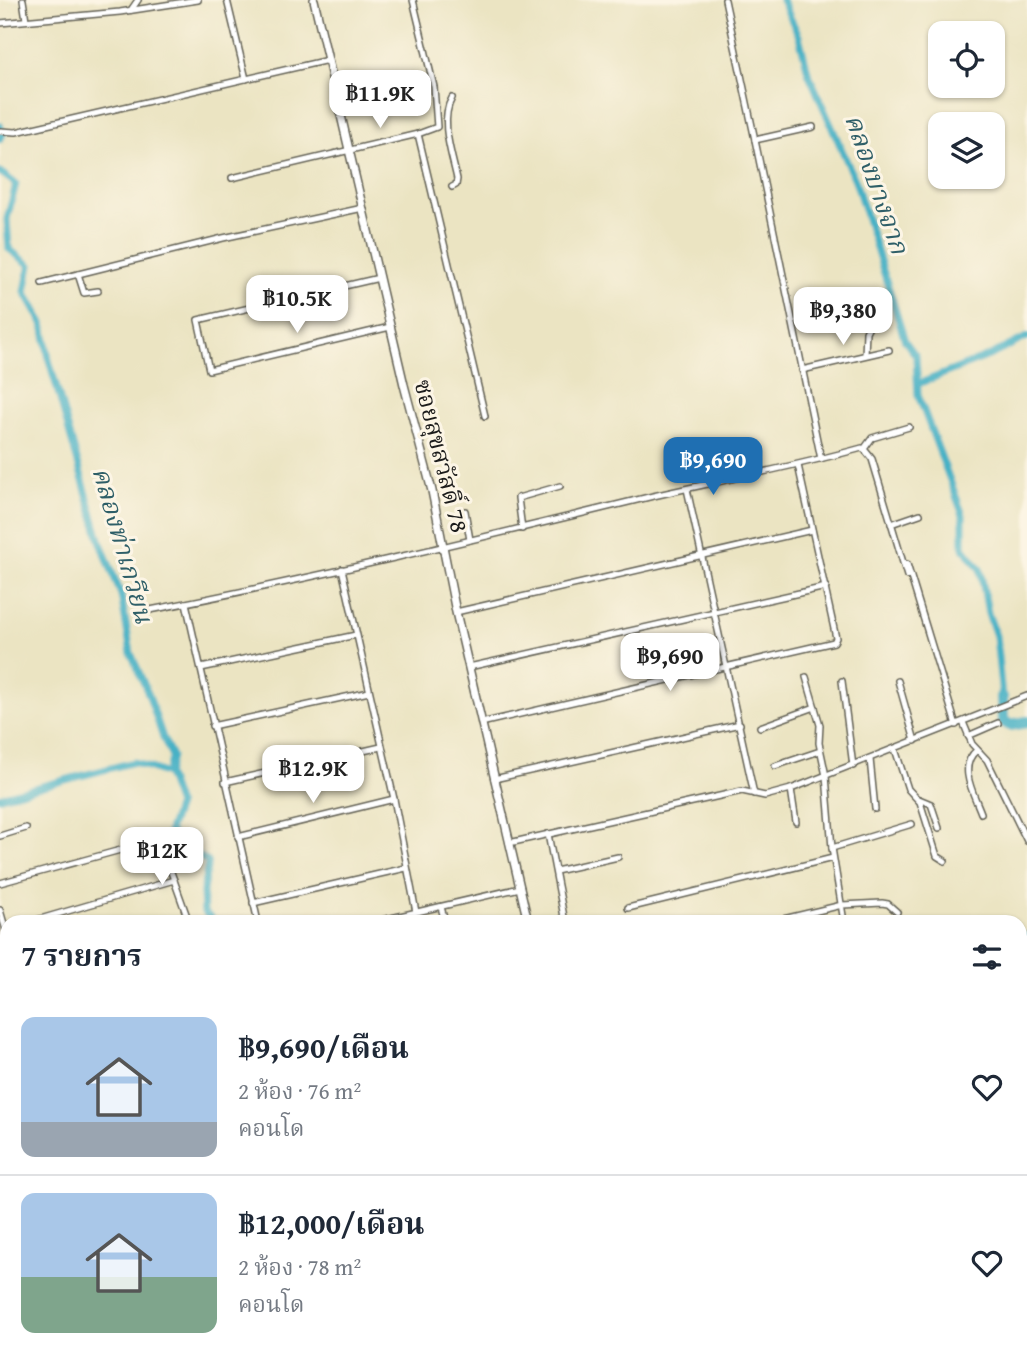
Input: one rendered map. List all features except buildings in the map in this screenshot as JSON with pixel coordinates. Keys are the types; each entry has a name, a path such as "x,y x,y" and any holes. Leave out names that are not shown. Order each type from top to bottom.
{"street":[{"path":"23,0 26,20"},
{"path":"131,10 138,0"},
{"path":"0,23 131,10 198,0"},
{"path":"227,0 246,79"},
{"name":"ซอยสุขสวัสดิ์ 78","path":"314,0 526,915"},
{"path":"413,0 433,84 437,127"},
{"path":"725,2 821,460"},
{"path":"3,132 327,60"},
{"path":"452,98 447,107 447,128 457,179 456,185 452,187"},
{"path":"232,178 348,152 437,127 447,128"},
{"path":"755,140 813,127"},
{"path":"418,134 485,416"},
{"path":"42,282 223,238 363,208"},
{"path":"78,274 84,293 98,291"},
{"path":"379,278 198,320 209,370 390,327"},
{"path":"865,355 866,332 870,324"},
{"path":"803,369 890,350"},
{"path":"150,610 443,547 821,460 864,449 872,438 909,427"},
{"path":"864,449 872,459 885,495 907,576"},
{"path":"481,723 834,642 836,638 826,587 798,465"},
{"path":"522,528 518,498 560,486"},
{"path":"687,489 754,794"},
{"path":"465,511 470,540"},
{"path":"891,524 920,514"},
{"path":"456,611 812,530"},
{"path":"899,540 956,725"},
{"path":"342,569 394,799 416,912"},
{"path":"469,667 826,587"},
{"path":"186,603 256,915"},
{"path":"201,668 356,635"},
{"path":"806,677 821,725 818,738 826,776 833,858 843,915"},
{"path":"842,681 853,766"},
{"path":"898,681 915,741"},
{"path":"212,726 369,692"},
{"path":"509,843 742,791 765,796 791,789 1027,696"},
{"path":"760,727 815,707"},
{"path":"963,722 968,736 987,761 1027,841"},
{"path":"968,736 998,723"},
{"path":"494,779 740,724"},
{"path":"225,782 382,747"},
{"path":"895,749 908,789 919,799 931,804 939,828"},
{"path":"977,750 970,758 968,775 981,813"},
{"path":"775,766 820,751"},
{"path":"870,759 875,809"},
{"path":"791,789 796,822"},
{"path":"237,837 394,799"},
{"path":"919,799 937,856 945,861"},
{"path":"832,848 912,824"},
{"path":"0,836 26,828"},
{"path":"548,834 564,915"},
{"path":"0,883 157,840 161,844 186,915"},
{"path":"556,871 618,857"},
{"path":"628,908 833,858"},
{"path":"253,903 406,868"},
{"path":"54,915 174,880"},
{"path":"403,915 520,888"},
{"path":"800,915 842,905 886,903 897,912"},
{"path":"441,907 443,915"}],"waterway":[{"name":"คลองบางจาก","path":"782,0 799,36 808,72 855,180 905,341 916,356 918,395 963,515 963,547 980,569 988,613 996,636 1002,697"},
{"name":"คลองท่าเกวียน","path":"0,125 3,134 0,139"},
{"name":"คลองท่าเกวียน","path":"0,172 16,184 7,219 9,249 30,265 25,292 43,323 49,360 81,474 101,543 121,595 131,653 172,756 167,774 178,805 169,831 208,862 203,891 204,912 207,915"},
{"path":"918,384 991,355 1027,337"},
{"name":"คลองบางจาก","path":"1002,697 1003,721 1010,725 1027,722"},
{"path":"0,797 134,762 167,774"}]}
